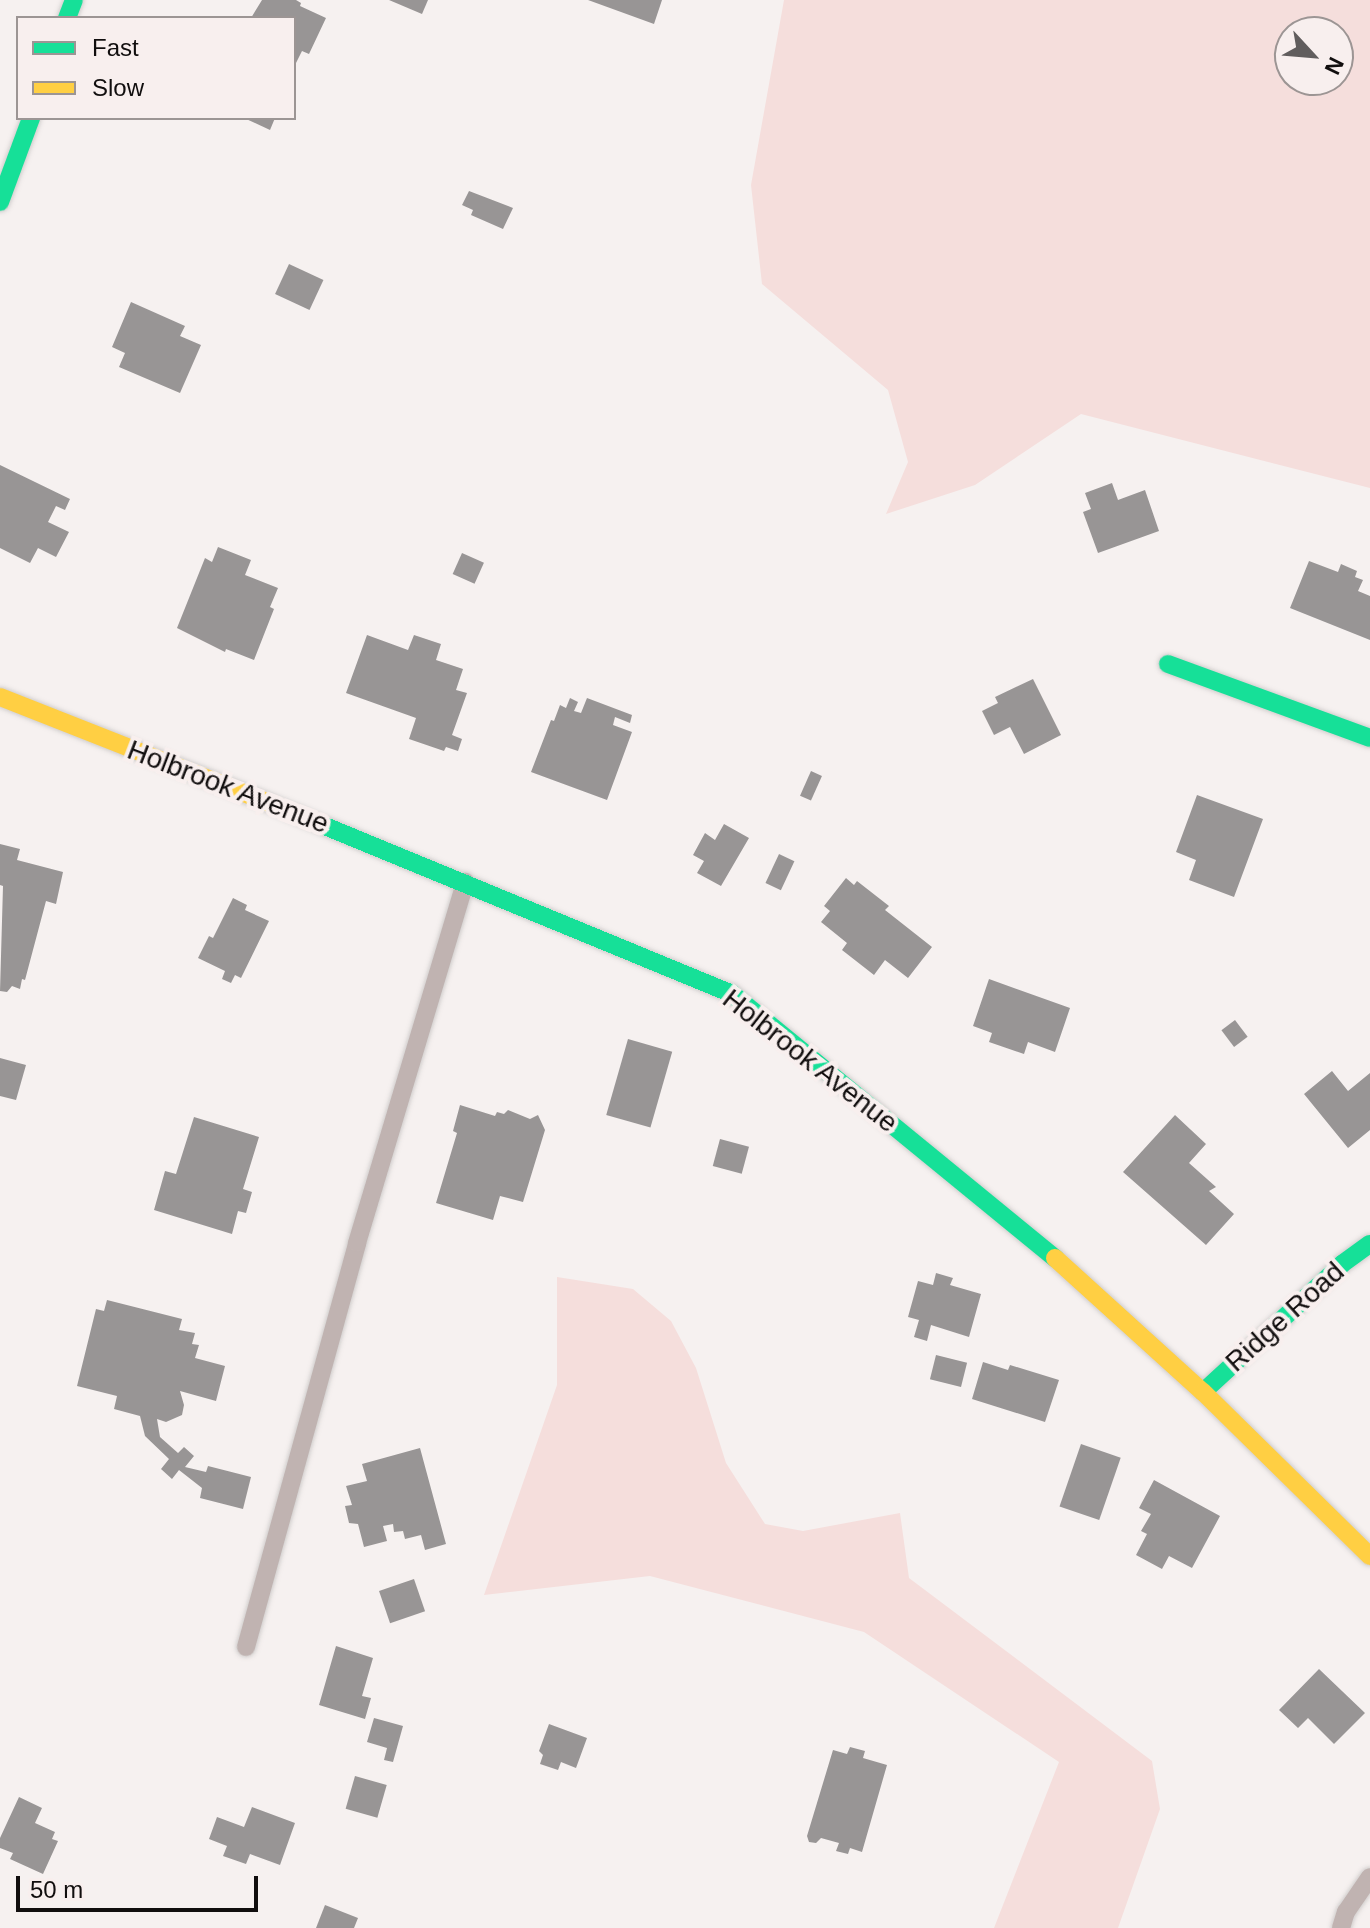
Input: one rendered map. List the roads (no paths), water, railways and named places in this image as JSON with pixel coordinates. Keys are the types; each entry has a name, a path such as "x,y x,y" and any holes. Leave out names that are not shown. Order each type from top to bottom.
{"street":[{"path":"0,202 30,120"},
{"path":"1168,664 1370,738"},
{"name":"Holbrook Avenue","path":"0,697 465,882 731,993 1023,1229 1203,1392 1370,1556"},
{"name":"Ridge Road","path":"1203,1392 1342,1264 1370,1244"}],"lane":[{"path":"246,1647 357,1243 465,882"},
{"path":"1341,1928 1346,1912 1370,1877"}]}
